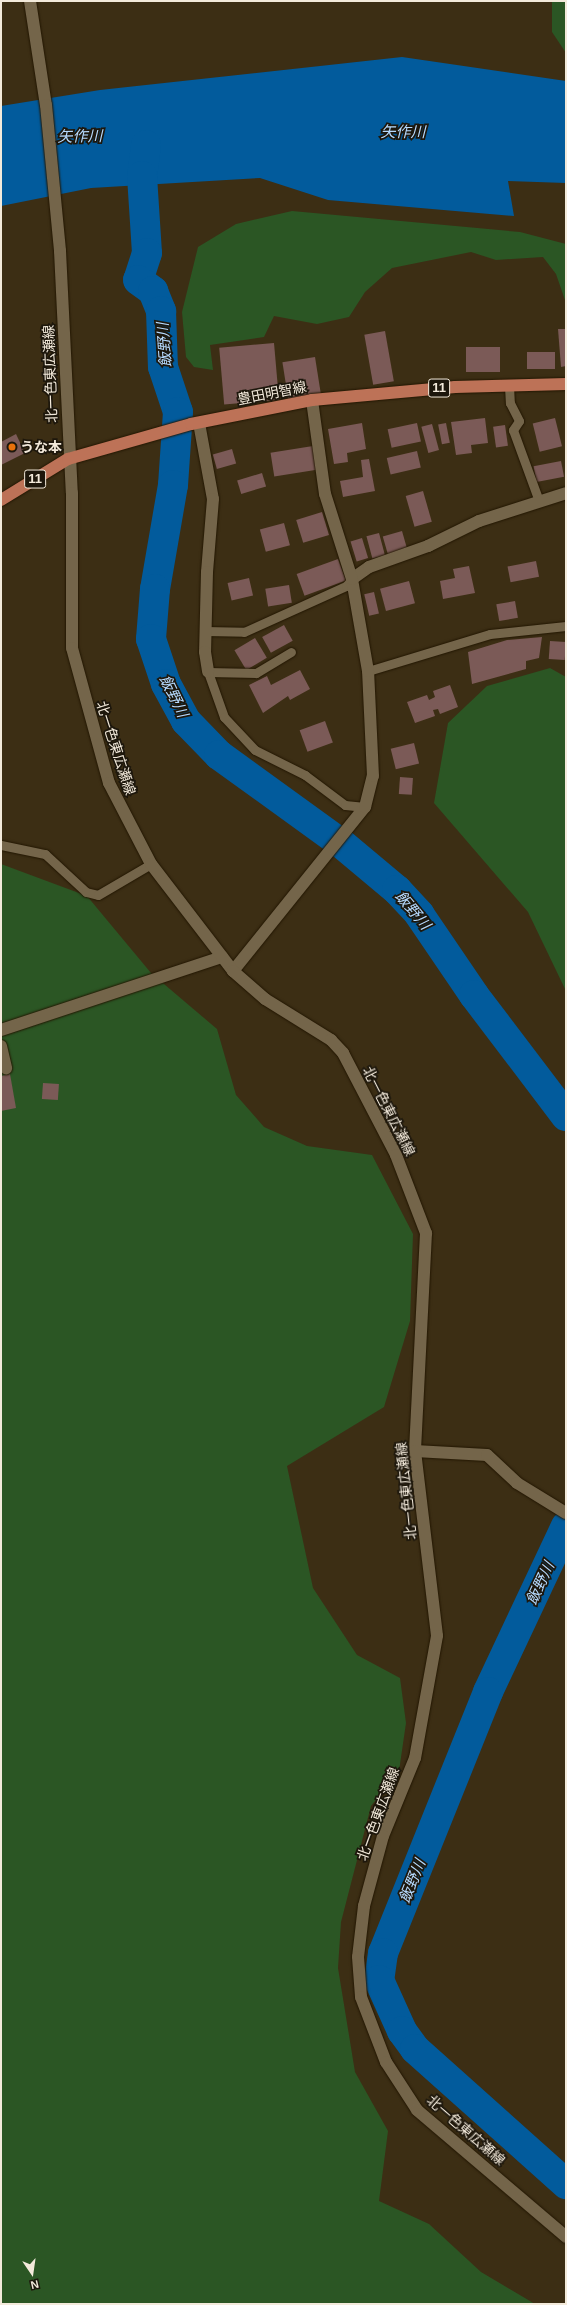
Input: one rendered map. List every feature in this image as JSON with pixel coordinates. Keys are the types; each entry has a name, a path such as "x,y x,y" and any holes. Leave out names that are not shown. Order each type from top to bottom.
{"main road":[{"name":"北一色東広瀬線","path":"30,1 37,41 60,251 68,459 72,494 72,648 109,783 151,864 232,971 265,999 331,1040 343,1053 370,1102 418,1206 426,1233 427,1263 415,1451 437,1636 415,1758 383,1836 364,1906 358,1957 361,1997 386,2062 417,2110 566,2237"},
{"name":"豊田明智線","path":"1,500 68,459 195,424 312,400 455,387 566,384"},
{"path":"232,971 320,866 365,807 374,764 368,671 352,579 325,494 312,400"},
{"path":"195,424 213,499 205,631 208,672"},
{"path":"352,579 369,567 428,546 479,521 539,500 566,493"},
{"path":"1,1030 222,957"},
{"path":"1,1046 6,1068"},
{"path":"415,1451 487,1455 517,1483 566,1513"}],"lane":[{"path":"510,386 510,403 519,421 513,430 539,500"},
{"path":"205,631 244,632 340,589 352,579"},
{"path":"368,671 490,634 566,626"},
{"path":"291,652 256,673 208,672 224,717 246,742 305,775 345,805 365,807"},
{"path":"1,845 45,854 86,892 98,895 151,864"}],"green space":[{"path":"552,1 566,1 566,53 552,32"},
{"path":"292,211 520,232 566,244 566,303 556,274 543,257 496,260 471,252 392,268 365,292 349,317 317,324 274,316 264,337 210,345 213,370 194,367 186,357 182,312 198,247 236,224"},
{"path":"550,668 566,677 566,991 528,912 434,803 448,723 487,686"},
{"path":"1,864 87,896 151,973 217,1029 236,1095 264,1127 307,1146 372,1155 413,1234 410,1321 384,1407 287,1466 313,1588 357,1655 400,1678 406,1723 399,1771 371,1806 341,1922 338,1968 355,2072 388,2131 379,2201 429,2224 481,2272 535,2304 1,2304"}],"water":[{"name":"矢作川","path":"402,57 566,81 566,183 508,181 514,216 328,200 260,178 91,188 1,206 1,106 100,90"}],"building":[{"path":"558,329 566,329 566,366 561,367"},
{"path":"385,331 394,381 373,385 364,335"},
{"path":"274,343 279,400 224,405 219,348"},
{"path":"466,347 500,347 500,372 466,372"},
{"path":"527,352 555,352 555,369 527,369"},
{"path":"315,357 321,395 288,400 282,362"},
{"path":"485,418 488,443 471,445 472,453 456,455 451,422"},
{"path":"555,418 562,446 540,452 533,424"},
{"path":"362,423 366,449 347,453 348,462 334,464 328,429"},
{"path":"417,423 421,442 392,448 388,429"},
{"path":"446,423 450,443 442,444 438,425"},
{"path":"432,424 439,450 428,453 421,427"},
{"path":"505,425 508,446 496,447 493,427"},
{"name":"うな本","path":"16,434 25,453 1,465 1,442"},
{"path":"313,446 317,470 274,476 271,453"},
{"path":"232,449 236,463 217,469 213,455"},
{"path":"417,451 421,468 391,475 387,458"},
{"path":"369,459 375,491 343,497 340,481 363,477 361,460"},
{"path":"561,461 564,477 537,482 534,466"},
{"path":"262,473 266,486 241,494 237,481"},
{"path":"423,491 432,522 415,527 406,496"},
{"path":"322,512 329,535 303,543 296,520"},
{"path":"284,523 290,545 266,552 260,529"},
{"path":"402,531 407,549 388,555 383,537"},
{"path":"379,533 385,555 372,559 366,536"},
{"path":"362,538 368,558 357,562 351,542"},
{"path":"338,559 346,581 305,596 297,574"},
{"path":"536,561 539,577 511,582 508,567"},
{"path":"469,566 475,593 443,599 440,581 455,578 453,569"},
{"path":"249,578 253,596 232,600 228,583"},
{"path":"409,581 415,603 386,611 380,589"},
{"path":"289,585 292,603 268,607 265,589"},
{"path":"374,592 379,613 369,616 364,594"},
{"path":"515,601 518,618 499,621 496,604"},
{"path":"284,625 293,641 271,653 262,637"},
{"path":"542,637 539,658 526,661 526,669 472,684 468,652 507,640"},
{"path":"255,638 267,658 246,670 234,650"},
{"path":"550,641 566,642 565,660 549,659"},
{"path":"300,670 310,689 290,700 288,696 263,713 249,685 267,676 271,685"},
{"path":"450,685 458,707 440,714 438,709 433,710 435,716 415,723 407,702 427,695 429,700 435,697 433,691"},
{"path":"325,721 333,743 307,752 300,730"},
{"path":"414,743 419,763 396,769 391,749"},
{"path":"400,777 413,778 412,795 399,794"},
{"path":"10,1074 16,1108 1,1111 1,1076"},
{"path":"43,1083 59,1084 58,1100 42,1099"}],"waterway":[{"name":"飯野川","path":"146,145 142,176 147,253 138,280 153,291 161,311 163,367 178,412 173,485 155,589 151,639 166,684 186,721 219,755 342,844 397,890 419,914 474,995 566,1116"},
{"name":"飯野川","path":"566,1526 488,1692 383,1953 379,1980 402,2031 415,2049 566,2184"}],"place":[{"name":"うな本","path":"12,447"}]}
